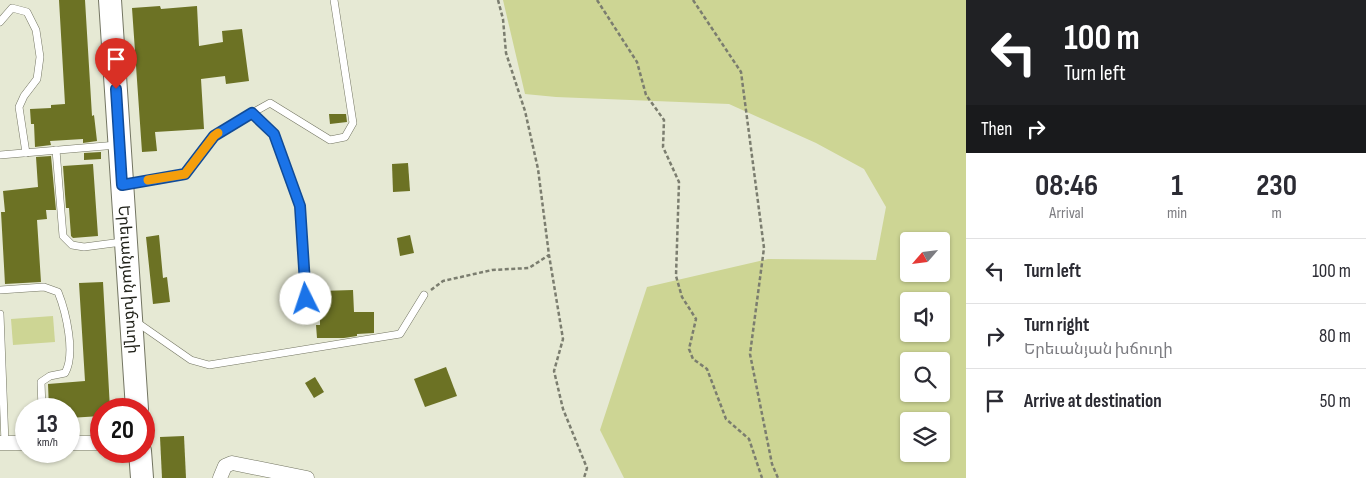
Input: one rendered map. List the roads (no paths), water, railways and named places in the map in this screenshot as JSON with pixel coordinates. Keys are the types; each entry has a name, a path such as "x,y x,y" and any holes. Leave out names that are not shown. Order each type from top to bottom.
{"highway":[{"name":"Երեւանյան խճուղի","path":"110,0 136,398"},
{"path":"141,463 142,478"}],"street":[{"path":"220,478 225,466 232,463 307,478"}],"lane":[{"path":"122,185 185,174 214,136 270,103 330,140 345,137 353,123 334,0"},
{"path":"0,22 12,8 27,12 36,30 40,57 38,79 24,96 19,107 26,153"},
{"path":"252,113 274,134 300,206 306,299"},
{"path":"0,155 119,145"},
{"path":"56,150 63,236 72,245 84,247 125,242"},
{"path":"0,290 44,287 58,292 64,306 70,365 65,373 50,376 41,382 42,398"},
{"path":"131,318 191,360 209,365 400,334 424,296"},
{"path":"0,314 3,443"}]}
